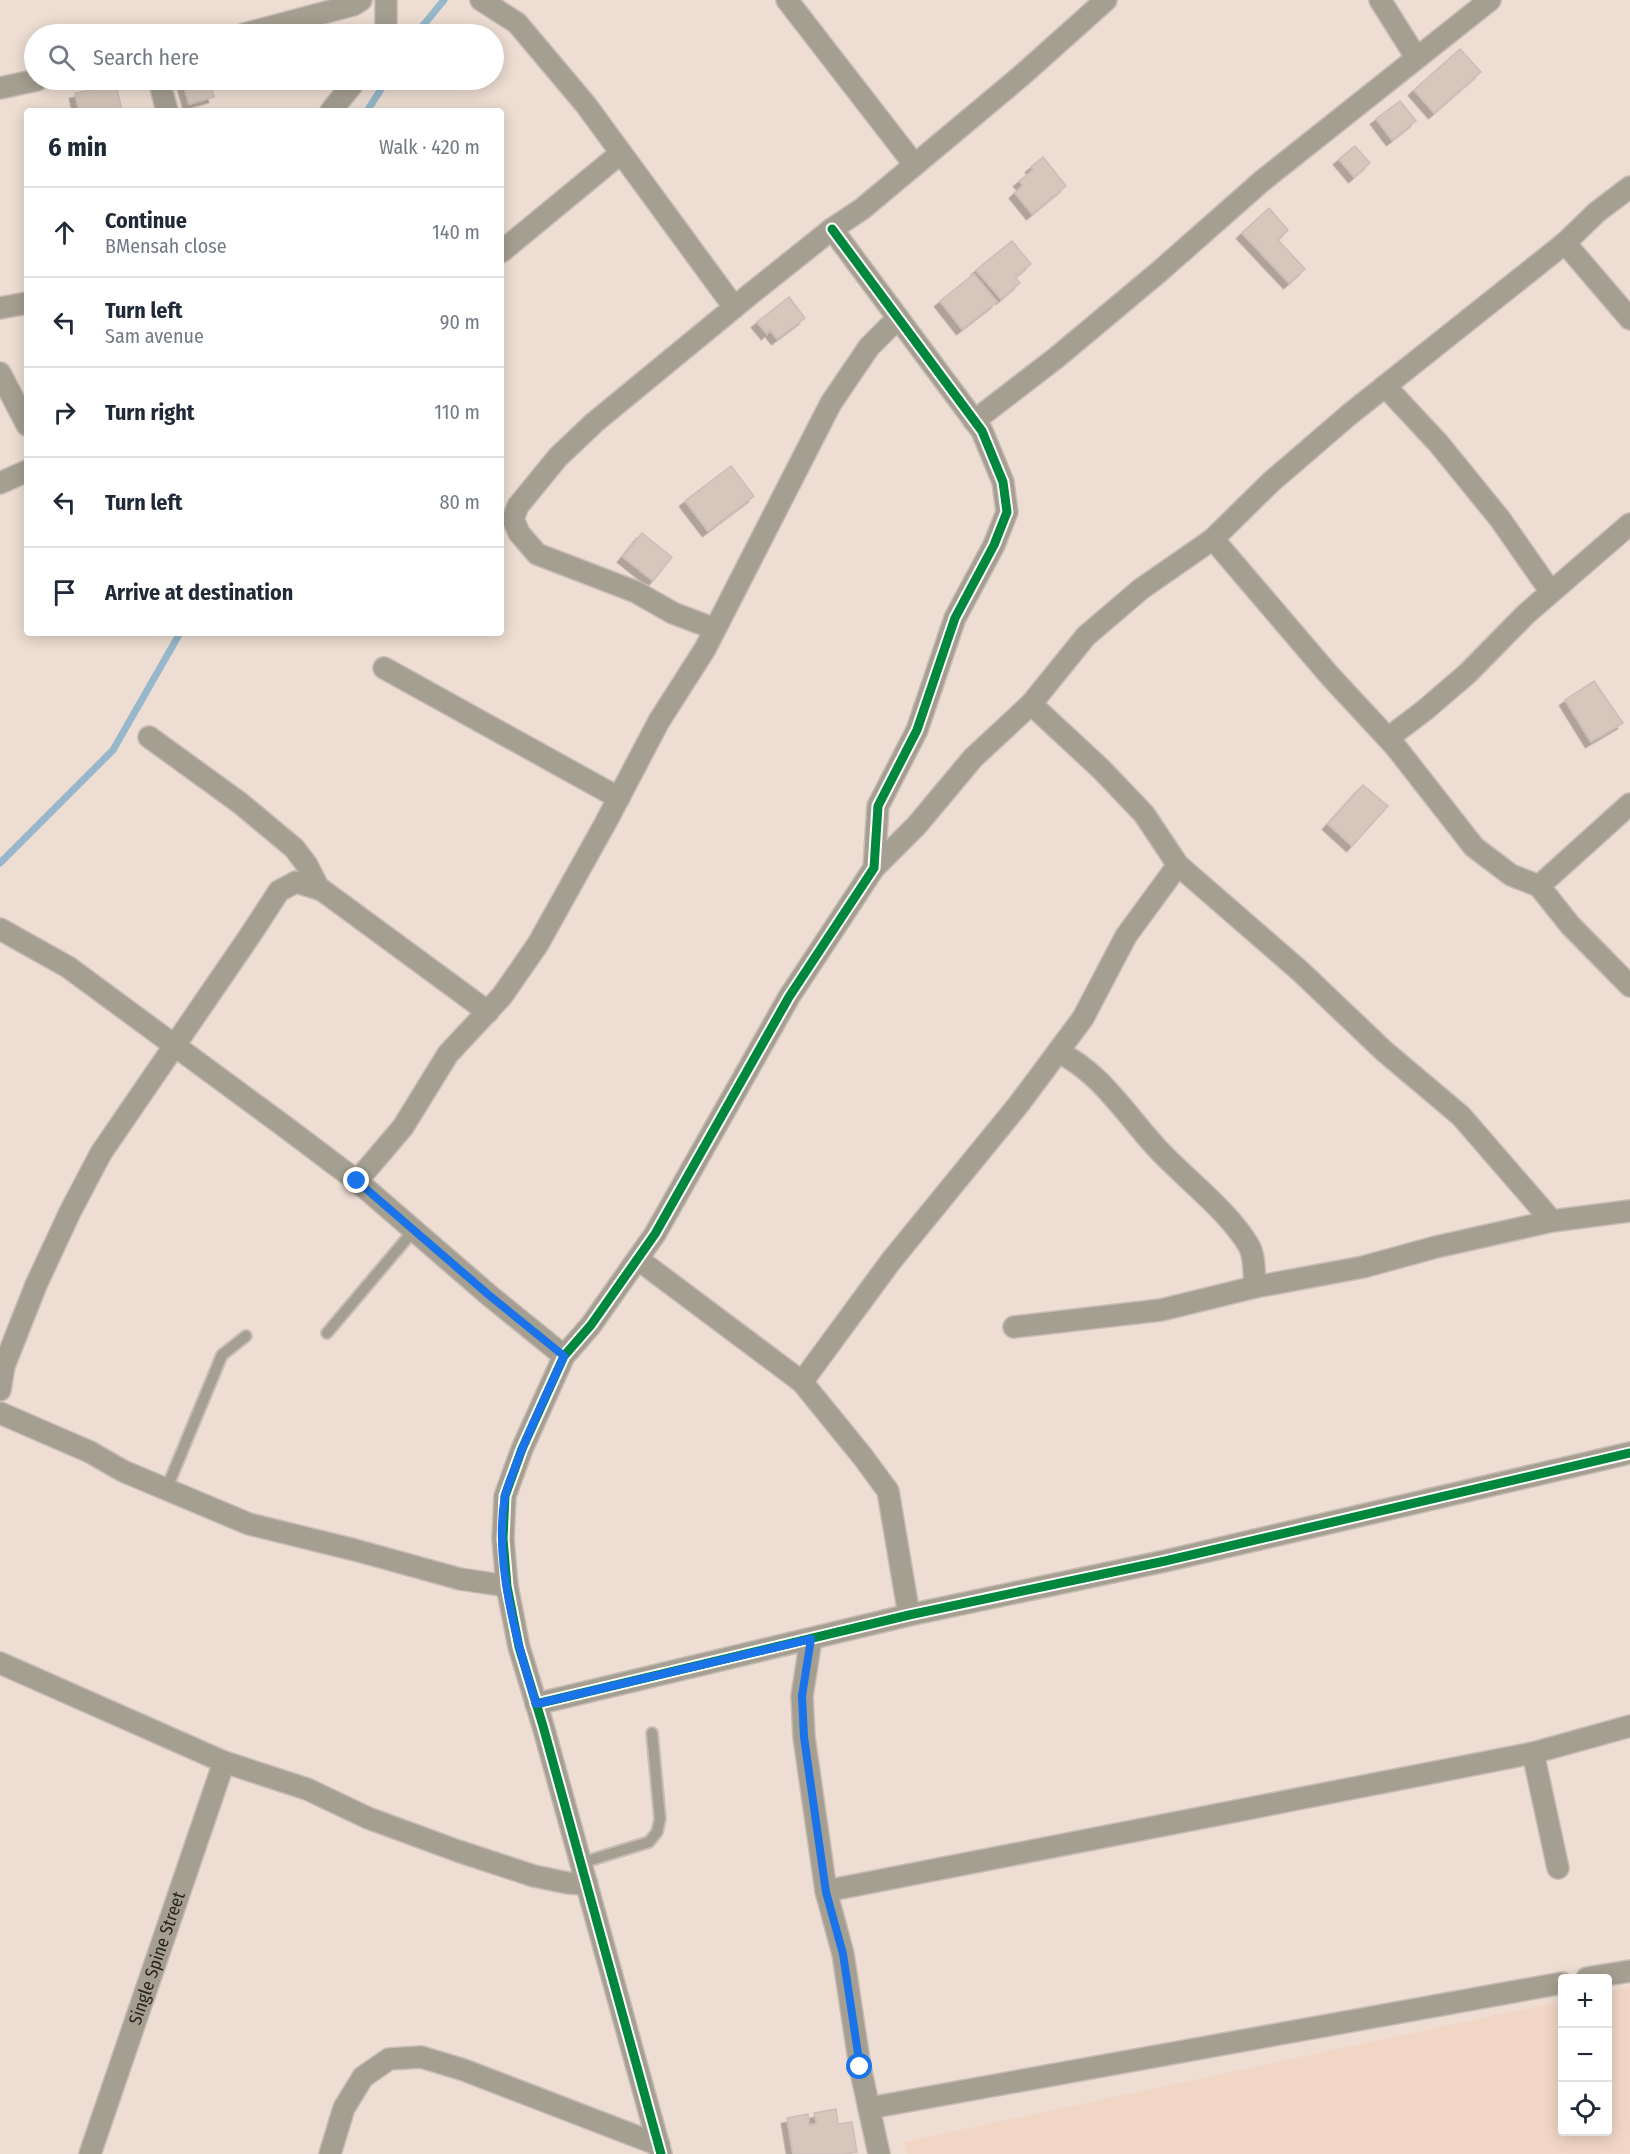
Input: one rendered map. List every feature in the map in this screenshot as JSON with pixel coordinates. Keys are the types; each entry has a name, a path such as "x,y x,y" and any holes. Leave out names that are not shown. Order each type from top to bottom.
{"street":[{"path":"282,24 353,5 362,0"},
{"path":"386,0 386,24"},
{"path":"481,0 517,23 586,105 734,307"},
{"path":"787,0 914,164"},
{"path":"1380,0 1416,57"},
{"path":"974,421 1056,358 1262,181 1490,0"},
{"path":"715,629 673,613 636,592 537,554 507,516 558,457 595,422 734,307 862,209 1021,76 1097,3"},
{"path":"0,88 24,83"},
{"path":"162,90 166,108"},
{"path":"333,108 348,90"},
{"path":"504,250 621,153"},
{"path":"660,2149 519,1647 507,1586 502,1539 505,1496 522,1449 564,1356 591,1325 639,1260 716,1130 789,998 874,868 917,825 973,758 1032,704 1086,636 1141,589 1213,539 1271,482 1385,386 1565,243 1596,212 1630,187"},
{"path":"832,230 982,431 1003,482 1007,512 994,545 956,618 917,730 878,807 874,868"},
{"path":"1565,243 1630,318"},
{"path":"0,308 24,304"},
{"path":"357,1181 403,1127 448,1054 502,996 538,944 659,721 705,649 831,403 869,347 898,318"},
{"path":"0,374 24,419"},
{"path":"1385,386 1439,444 1500,519 1551,592"},
{"path":"0,483 24,472"},
{"path":"1388,738 1468,673 1527,614 1630,524"},
{"path":"1213,539 1330,676 1388,738 1474,846 1511,875 1539,886 1570,925 1630,986"},
{"path":"384,668 619,798"},
{"path":"1032,704 1144,814 1178,865 1300,971 1384,1051 1461,1116 1552,1221"},
{"path":"149,737 240,803 294,848 307,865 319,889"},
{"path":"1539,886 1630,804"},
{"path":"801,1382 891,1261 965,1172 1083,1018 1126,936 1178,865"},
{"path":"0,1390 4,1366 18,1328 70,1212 101,1153 279,891 296,882 319,889 488,1012"},
{"path":"0,929 68,967 357,1181 564,1356"},
{"path":"1058,1052 1076,1060 1110,1092 1156,1147 1236,1227 1251,1249 1255,1287"},
{"path":"1014,1327 1161,1310 1255,1287 1363,1267 1436,1247 1552,1221 1630,1211"},
{"path":"639,1260 801,1382 863,1457 888,1491 909,1615"},
{"path":"0,1413 90,1452 123,1471 249,1524 356,1550 460,1579 507,1586"},
{"path":"536,1704 909,1615 1165,1562 1630,1453"},
{"path":"811,1639 802,1696 804,1737 826,1892 843,1954 860,2067 879,2154"},
{"path":"0,1663 224,1762 307,1789 368,1818 534,1876 568,1883 587,1884"},
{"path":"826,1892 1533,1753 1630,1726"},
{"path":"1533,1753 1558,1868"},
{"name":"Single Spine Street","path":"90,2154 224,1762"},
{"path":"1612,1974 1630,1971"},
{"path":"869,2108 1558,1984"},
{"path":"330,2154 344,2109 363,2077 388,2059 421,2057 464,2070 660,2149"}],"lane":[{"path":"327,1333 414,1230"},
{"path":"166,1490 222,1355 246,1336"},
{"path":"581,1863 649,1842 657,1832 660,1819 652,1732"}],"shaded area":[{"path":"1630,1987 1630,2154 907,2154 904,2142 1558,2002 1558,2136 1612,2136 1612,1991"}],"building":[{"path":"1460,49 1481,72 1434,113 1414,90"},
{"path":"90,90 117,90 121,108 78,108 75,93"},
{"path":"185,90 212,90 214,97 189,104"},
{"path":"1400,101 1416,121 1392,140 1376,119"},
{"path":"1355,146 1370,163 1354,177 1339,159"},
{"path":"1043,157 1066,186 1032,214 1015,193 1023,185 1019,181 1033,170 1031,167"},
{"path":"1269,208 1288,230 1278,240 1305,269 1289,283 1242,233"},
{"path":"1012,241 1031,264 1015,277 1020,283 1001,299 976,270"},
{"path":"974,274 997,302 962,329 940,301"},
{"path":"789,297 805,318 777,339 770,330 767,334 757,322"},
{"path":"731,466 754,496 708,531 685,501"},
{"path":"642,533 672,557 653,581 623,557"},
{"path":"1594,681 1623,723 1591,742 1565,700"},
{"path":"1363,785 1388,806 1352,846 1328,824"},
{"path":"836,2109 838,2124 852,2122 857,2152 793,2154 787,2118 808,2114 809,2125 817,2124 814,2113"}],"waterway":[{"path":"424,24 444,0"},
{"path":"369,108 381,90"},
{"path":"0,863 113,750 178,636"}],"cycle path":[{"path":"661,2154 543,1726 519,1647 507,1586 503,1539 505,1496 522,1449 564,1356 591,1325 655,1234 789,997 874,868 878,806 917,730 955,618 994,545 1007,512 1003,482 982,431 832,229"},
{"path":"536,1704 909,1615 1165,1561 1630,1453"}],"route":[{"path":"357,1181 490,1296 564,1356 522,1449 505,1496 502,1539 507,1586 519,1647 536,1704 811,1639 802,1696 804,1737 826,1892 843,1954 860,2067"}]}
